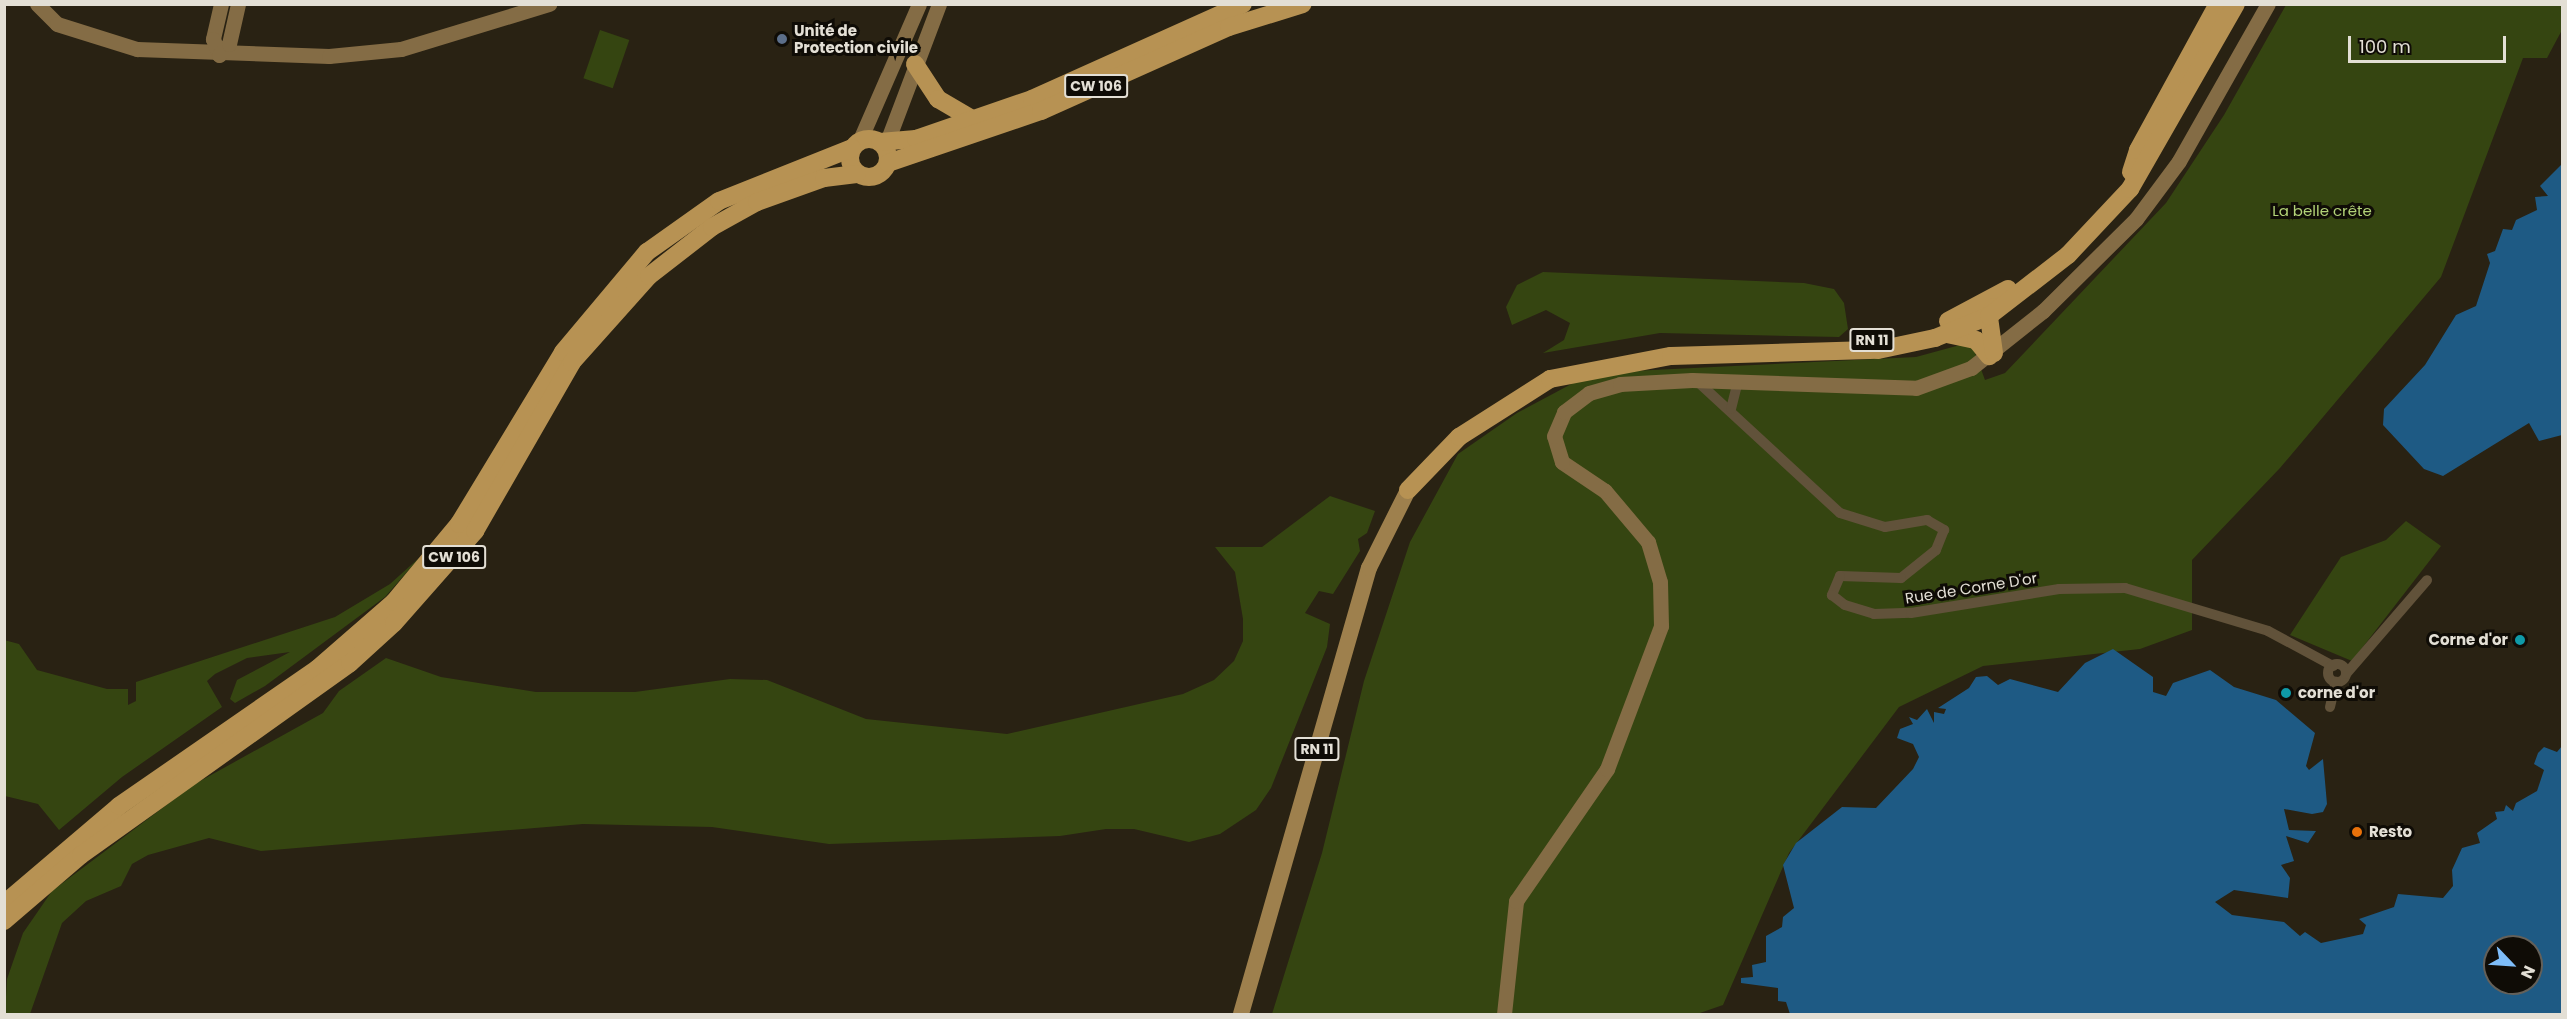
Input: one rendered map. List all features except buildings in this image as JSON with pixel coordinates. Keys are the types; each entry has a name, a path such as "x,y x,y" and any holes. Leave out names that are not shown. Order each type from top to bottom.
{"highway":[{"name":"CW 106","path":"885,149 974,120 1244,4"},
{"name":"CW 106","path":"885,149 1041,111 1229,27 1303,4"},
{"path":"2133,178 2138,150 2218,4"},
{"name":"RN 11","path":"1408,490 1464,428 1548,375 1634,355 1905,336 1947,322 2015,284 2079,230 2133,178 2228,4"},
{"name":"RN 11","path":"1408,490 1486,416 1550,379 1582,370 1681,356 1878,350 1945,334 1989,316 2068,255 2133,178 2236,4"},
{"path":"2133,178 2174,141 2250,4"},
{"path":"915,64 938,99 974,120"},
{"path":"856,145 885,149 877,176 857,174 850,162 856,145"},
{"name":"CW 106","path":"4,904 119,806 308,676 378,618 459,524 562,352 646,252 719,201 856,145"},
{"name":"CW 106","path":"4,921 81,855 350,663 394,623 475,531 572,363 649,276 712,228 757,202 824,178 857,174"},
{"path":"1992,355 1989,316 2015,284"},
{"path":"1945,334 1976,340 1992,355"}],"main road":[{"name":"RN 11","path":"1241,1014 1369,568 1408,490"}],"street":[{"path":"37,4 57,24 110,43 219,55 383,52 549,4"},
{"path":"219,55 213,39 221,4"},
{"path":"219,55 230,44 238,4"},
{"path":"856,145 919,4"},
{"path":"885,149 939,4"},
{"path":"1504,1014 1516,901 1607,769 1661,626 1660,582 1647,543 1605,490 1562,462 1554,436 1564,412 1589,393 1620,384 1692,380 1916,388 1992,355 2091,265 2161,187 2268,4"},
{"path":"1692,380 1731,410 1738,381"},
{"name":"Rue de Corne D'or","path":"1731,410 1840,513 1863,524 1900,526 1927,520 1944,530 1936,550 1901,578 1840,576 1832,595 1845,606 1874,614 1911,613 2059,589 2125,588 2268,631 2333,666"},
{"path":"2330,707 2336,682 2346,674 2427,580"},
{"path":"2336,682 2329,675 2333,666 2342,666 2346,674"}],"green space":[{"name":"La belle crête","path":"2286,5 2562,5 2562,30 2547,58 2523,58 2441,277 2280,468 2192,560 2192,630 2140,649 1983,666 1899,707 1789,853 1723,1005 1697,1014 1272,1014 1322,853 1364,681 1410,542 1458,454 1517,413 1592,373 1916,357 1971,342 1985,380 2005,373 2166,203 2224,115"},
{"path":"600,30 629,40 613,88 583,78"},
{"path":"1543,272 1804,283 1834,289 1844,303 1848,329 1839,337 1660,333 1543,353 1564,340 1570,323 1546,310 1512,325 1506,307 1517,285"},
{"path":"1330,496 1375,511 1367,533 1358,539 1360,551 1333,594 1319,591 1305,613 1330,624 1327,647 1271,788 1256,810 1220,834 1189,842 1134,829 1106,829 1060,836 829,844 712,827 583,824 261,851 209,838 148,855 132,864 121,886 86,901 62,923 30,1014 5,1014 7,979 23,933 52,891 193,785 323,713 339,691 386,658 441,677 536,692 635,692 730,679 767,680 866,719 1007,734 1183,694 1214,680 1234,661 1243,641 1243,619 1235,572 1215,547 1262,547"},
{"path":"2406,521 2441,546 2352,661 2290,635 2341,557 2386,540"},
{"path":"420,557 385,597 265,686 235,703 230,699 237,680 290,652 247,658 215,674 207,681 222,707 122,777 59,830 38,804 5,796 4,640 19,644 37,670 107,689 128,689 128,705 136,701 136,682 335,617 390,584"}],"water":[{"path":"2562,164 2562,435 2539,441 2529,423 2443,476 2424,469 2383,425 2384,409 2425,365 2456,315 2476,306 2490,263 2487,254 2495,251 2503,229 2512,230 2516,220 2537,210 2535,197 2548,196 2540,186"},
{"path":"2113,649 2153,677 2153,692 2166,696 2173,683 2210,670 2234,687 2276,700 2315,733 2306,766 2309,770 2323,759 2327,804 2323,812 2312,814 2284,809 2289,830 2316,831 2308,843 2286,836 2294,861 2281,865 2290,878 2288,898 2234,890 2215,902 2232,915 2284,922 2300,936 2305,932 2321,943 2363,934 2366,925 2359,919 2394,907 2398,894 2443,898 2453,886 2452,870 2462,848 2480,843 2477,833 2497,819 2495,812 2504,811 2506,805 2513,811 2516,803 2537,791 2544,770 2534,764 2538,753 2544,747 2557,752 2562,746 2562,1014 1790,1014 1786,1002 1778,1001 1778,988 1741,983 1741,978 1753,977 1752,965 1766,962 1766,936 1782,927 1783,917 1794,908 1783,865 1796,843 1842,807 1876,808 1913,769 1919,757 1913,744 1897,738 1900,729 1913,724 1909,717 1917,720 1927,709 1934,723 1934,712 1944,714 1946,709 1938,708 1969,688 1976,677 1987,676 1998,685 2010,679 2058,692 2085,663"}],"place":[{"name":"Unité de Protection civile","path":"782,39"},
{"name":"Corne d'or","path":"2520,640"},
{"name":"corne d'or","path":"2286,693"},
{"name":"Resto","path":"2357,832"}]}
